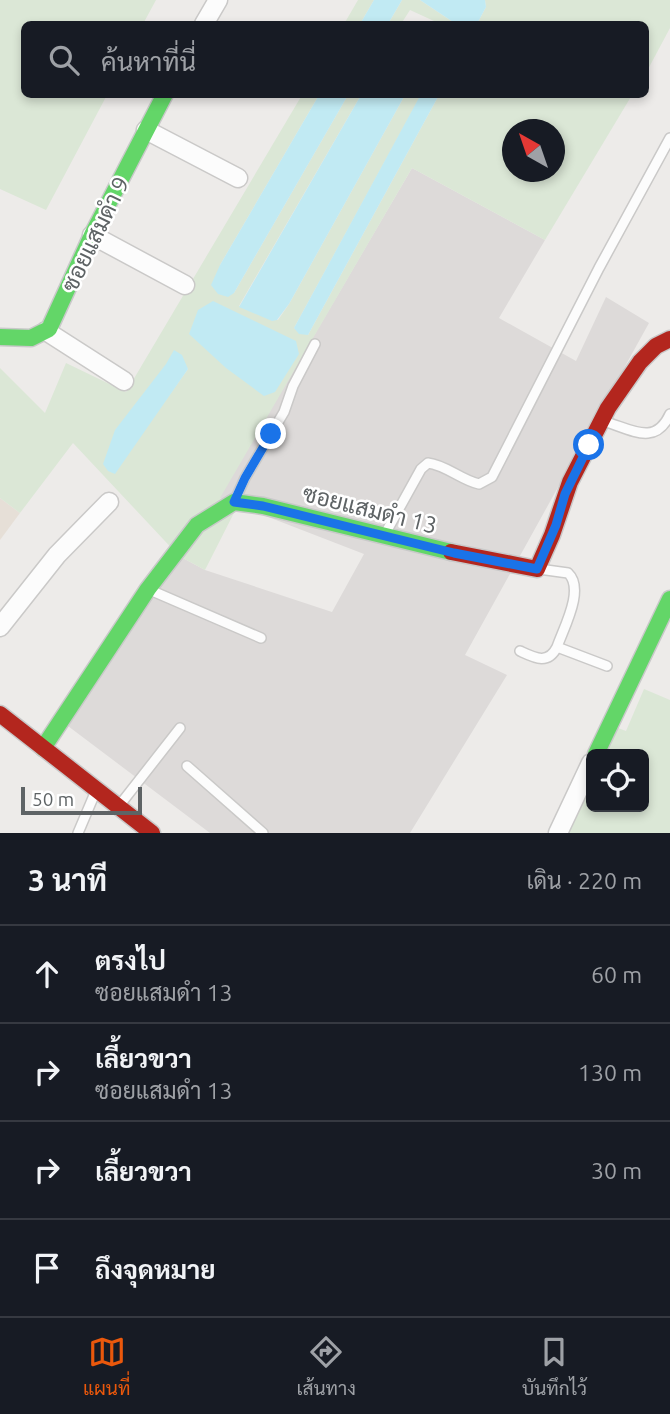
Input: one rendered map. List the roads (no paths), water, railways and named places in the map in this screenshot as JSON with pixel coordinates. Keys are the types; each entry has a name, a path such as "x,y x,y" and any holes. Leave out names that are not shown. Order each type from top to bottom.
{"street":[{"path":"206,21 218,0"},
{"name":"ซอยแสมดำ 9","path":"46,331 163,98"},
{"path":"146,130 238,178"},
{"path":"92,235 185,285"},
{"path":"0,337 31,339 46,331 124,381"},
{"path":"537,569 556,525 565,494 622,383 648,352 670,339"},
{"path":"0,627 57,555 109,502"},
{"path":"43,748 148,589 197,526 234,502"},
{"name":"ซอยแสมดำ 13","path":"234,502 263,506 454,553 537,569"},
{"path":"598,749 666,614 670,599"},
{"path":"0,714 152,833"},
{"path":"558,833 586,774"}],"lane":[{"path":"385,534 421,469 428,463 478,484 492,477 599,268 670,138"},
{"path":"234,502 284,412 293,386 315,344"},
{"path":"602,421 646,434 657,433 664,427 670,414"},
{"path":"520,652 540,660 552,655 576,593 576,583 568,573 537,569"},
{"path":"148,589 261,638"},
{"path":"556,647 607,666"},
{"path":"118,807 180,728"},
{"path":"187,766 263,833"},
{"path":"78,833 96,791"}],"water":[{"path":"374,0 402,0 390,21 362,21"},
{"path":"420,0 485,0 486,7 479,21 452,21"},
{"path":"317,98 346,98 234,293 228,297 218,294 211,285"},
{"path":"359,98 403,98 289,304 277,320 272,321 239,307"},
{"path":"419,98 437,98 308,335 299,334 294,328"},
{"path":"213,301 296,341 299,354 275,392 264,396 226,368 189,334 198,310"},
{"path":"174,350 182,355 188,369 115,474 108,471 103,464 115,430"}]}
